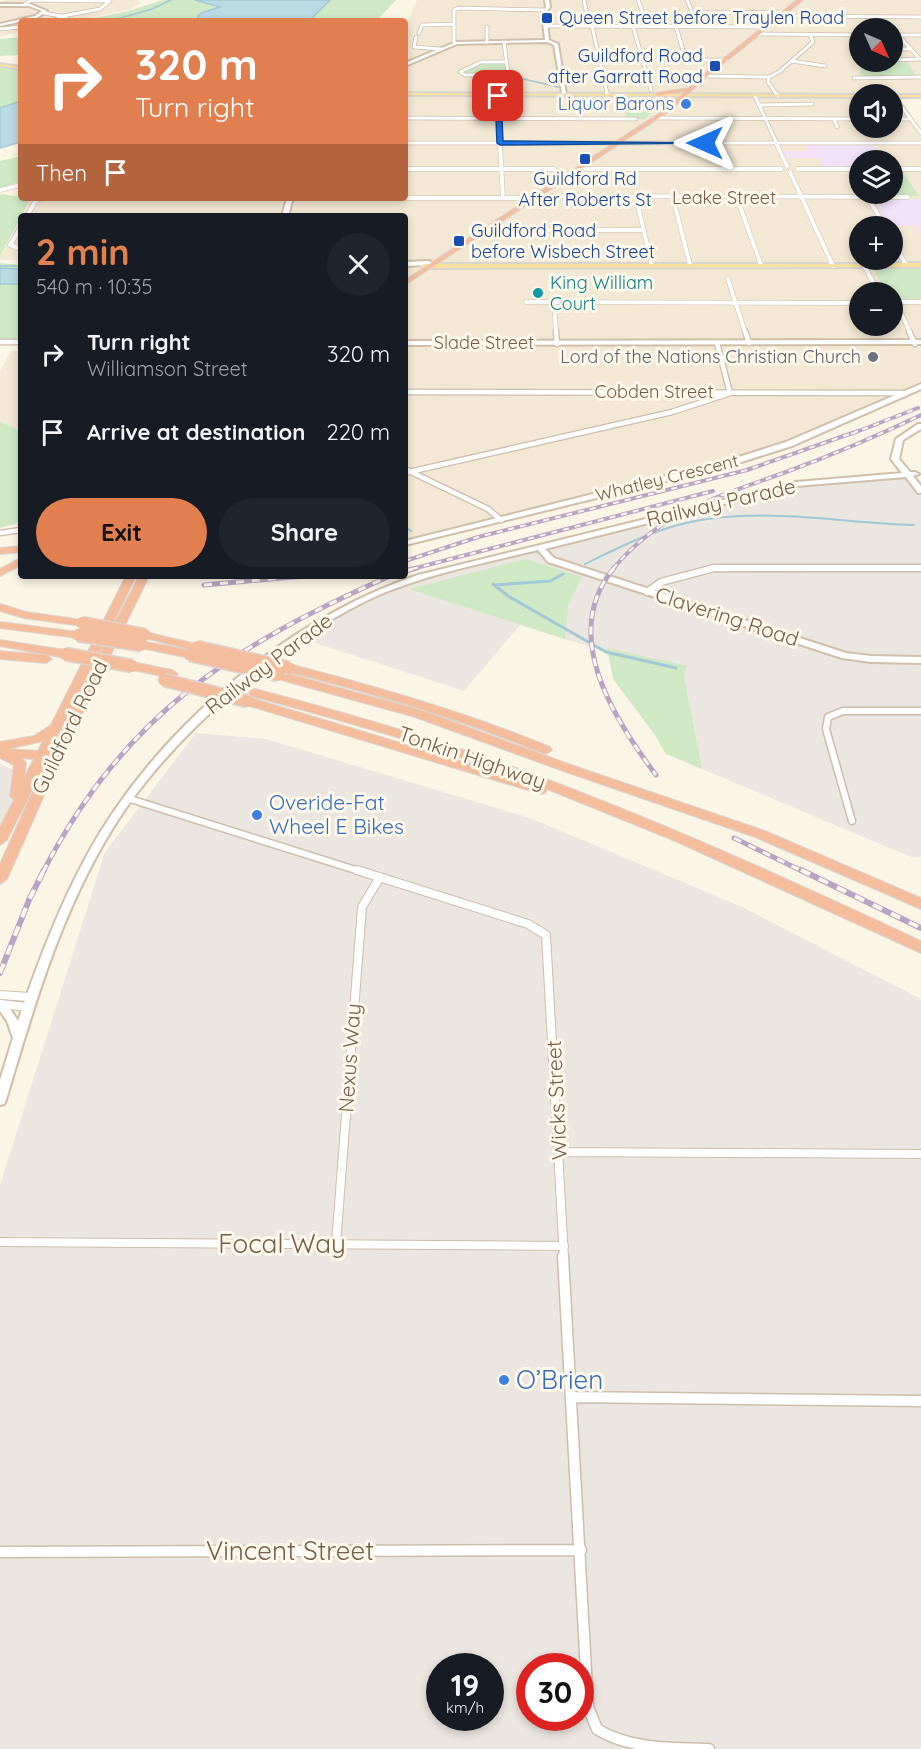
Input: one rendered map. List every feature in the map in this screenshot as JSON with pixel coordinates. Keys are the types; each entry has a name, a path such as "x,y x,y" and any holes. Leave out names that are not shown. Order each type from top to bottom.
{"highway":[{"path":"408,281 540,196 661,113 768,27 779,14 801,0"},
{"path":"654,93 684,94"},
{"path":"654,93 668,99 669,104"},
{"path":"661,113 669,104 684,94"},
{"path":"408,276 452,254 470,240"},
{"path":"0,551 18,549"},
{"path":"0,573 18,563"},
{"name":"Guildford Road","path":"0,879 50,753 56,727 127,579"},
{"name":"Guildford Road","path":"0,840 14,810 50,753 142,579"},
{"path":"0,607 24,615 82,623 143,640"},
{"name":"Tonkin Highway","path":"0,620 28,628"},
{"name":"Tonkin Highway","path":"0,625 78,635 143,640 194,651 420,714 760,834 921,904"},
{"path":"0,643 64,658"},
{"path":"194,651 289,668 485,724 664,801"},
{"path":"0,655 64,658"},
{"name":"Tonkin Highway","path":"64,658 168,677 251,697 321,709 489,762 654,825 921,947"},
{"path":"0,747 37,739 56,727"},
{"path":"0,747 50,753"},
{"path":"0,753 50,753"},
{"path":"0,753 20,763 21,770 14,810"}],"main road":[{"path":"0,61 18,63"},
{"path":"0,65 18,68"},
{"path":"408,94 654,93 714,96 849,96"},
{"path":"547,94 617,94"},
{"path":"903,96 921,96"},
{"path":"452,254 450,260 468,265"},
{"path":"431,265 457,263"},
{"path":"431,265 849,265"},
{"path":"906,265 921,265"}],"street":[{"path":"24,5 32,0 111,2 100,9 63,16 44,13 32,18"},
{"path":"546,40 547,0"},
{"path":"584,0 607,93"},
{"path":"638,0 648,26"},
{"path":"687,0 698,26"},
{"path":"1,5 24,5 44,9 44,13"},
{"path":"455,42 454,10 457,7 546,10"},
{"path":"692,13 921,16"},
{"path":"62,18 66,17 63,16"},
{"path":"0,26 18,22"},
{"path":"419,33 422,25 454,24"},
{"path":"0,26 18,27"},
{"path":"546,26 768,27"},
{"path":"633,26 641,60 654,93"},
{"path":"487,27 487,42"},
{"path":"676,27 686,60"},
{"path":"759,34 849,35"},
{"path":"707,76 769,77 813,42 810,35"},
{"path":"903,35 921,35"},
{"path":"416,37 414,47 441,49"},
{"path":"408,64 455,42 546,40 556,44 564,93"},
{"path":"903,41 920,58"},
{"path":"504,42 508,74 465,75 460,72 481,62 506,62"},
{"path":"903,49 910,49"},
{"path":"903,59 920,58"},
{"path":"641,60 728,60"},
{"path":"792,61 825,66"},
{"path":"502,75 504,85"},
{"path":"769,77 768,82 778,96"},
{"path":"854,78 921,77"},
{"path":"498,94 503,198"},
{"path":"755,96 787,166"},
{"path":"760,105 812,104"},
{"path":"903,110 921,133"},
{"path":"408,118 636,118"},
{"path":"653,118 849,119"},
{"path":"834,119 837,127"},
{"path":"903,119 910,119"},
{"path":"408,143 921,143"},
{"path":"781,169 787,166 796,169 849,169"},
{"path":"408,169 554,168"},
{"path":"579,169 781,169 790,172 796,169"},
{"path":"903,169 921,169"},
{"path":"790,172 833,265"},
{"path":"0,190 18,186"},
{"name":"Leake Street","path":"540,196 849,198"},
{"name":"Leake Street","path":"903,197 908,197"},
{"path":"408,198 522,198"},
{"path":"636,198 652,265"},
{"path":"673,198 690,265"},
{"path":"737,198 762,265"},
{"path":"29,213 39,201"},
{"path":"511,230 644,230"},
{"path":"18,232 10,245 18,248"},
{"path":"903,260 906,265"},
{"path":"408,265 431,265"},
{"path":"728,279 749,343"},
{"path":"526,302 554,304 849,303"},
{"path":"903,302 921,303"},
{"path":"554,304 557,344"},
{"path":"903,317 918,343"},
{"path":"0,342 18,342"},
{"name":"Slade Street","path":"408,343 918,343"},
{"path":"408,471 672,412 730,393 717,344"},
{"name":"Whatley Crescent","path":"408,542 732,462 789,444 921,386"},
{"name":"Cobden Street","path":"408,392 903,393"},
{"path":"921,426 900,439 895,459 916,478 921,490"},
{"path":"408,471 488,509 501,520"},
{"name":"Railway Parade","path":"0,1100 28,1002 74,885 101,837 146,772 213,702 307,629 387,587 796,484 916,478"},
{"path":"0,533 18,530"},
{"name":"Clavering Road","path":"540,548 551,560 845,656 921,660"},
{"path":"647,592 661,582 714,568 921,568"},
{"path":"852,821 826,729 828,717 843,711 921,711"},
{"name":"Wicks Street","path":"127,798 528,924 546,935 560,1152 588,1707 597,1729 609,1739 643,1748 709,1749"},
{"name":"Nexus Way","path":"336,1244 362,907 380,877"},
{"path":"0,995 28,1002"},
{"path":"0,1004 28,1002"},
{"path":"0,1004 12,1019 18,1038"},
{"path":"560,1152 921,1154"},
{"name":"Focal Way","path":"0,1242 564,1246"},
{"path":"573,1397 921,1401"},
{"name":"Vincent Street","path":"0,1552 580,1550"}],"shaded area":[{"path":"6,0 139,0 140,3 131,9 90,18 18,18 18,33 0,36 0,2"},
{"path":"417,0 921,0 921,97 903,97 903,84 849,84 849,138 903,138 903,105 921,130 921,391 807,440 736,465 408,544 408,213 24,213 30,201 408,201 408,20"},
{"path":"804,143 872,143 876,150 849,150 849,169 824,169 819,158 783,158 780,151 808,151"},
{"path":"903,199 921,199 921,235 916,226 903,226 903,216 883,216 876,204 903,204"},
{"path":"18,223 18,260 0,260"},
{"path":"11,351 18,351 18,429 0,420 0,372"},
{"path":"915,478 921,484 921,857 911,857 702,769 684,676 520,625 464,691 297,637 307,629 383,589 420,578 791,487 828,482"},
{"path":"196,733 266,739 530,818 740,906 921,999 921,1749 0,1749 0,1185 105,852"},
{"path":"0,764 16,771 14,810 0,840"}],"green space":[{"path":"163,0 195,0 220,8 206,11 198,18 94,18"},
{"path":"330,0 396,0 380,17 382,18 312,18"},
{"path":"18,37 18,55 0,56 0,39"},
{"path":"903,60 906,60 917,77 860,78 860,72 903,72"},
{"path":"505,61 508,74 465,75 460,72 476,64"},
{"path":"0,65 18,68 18,102 0,108"},
{"path":"645,97 665,100 645,119 626,119 625,115"},
{"path":"18,157 18,182 0,189 0,161"},
{"path":"903,172 919,196 903,196"},
{"path":"0,194 18,196 18,201 29,201 23,213 18,213 18,222 0,256"},
{"path":"0,263 18,265 18,339 0,339"},
{"path":"921,268 921,299 903,299 903,282 880,282 874,270"},
{"path":"0,421 18,430 18,523 0,528"},
{"path":"526,559 582,577 568,606 565,639 409,589"},
{"path":"607,648 687,666 684,676 702,769 666,754 655,735 613,679"}],"water":[{"path":"195,0 330,0 312,18 197,18 201,13 220,7"},
{"path":"18,102 18,143 0,148 0,108"},
{"path":"0,268 18,269 18,284 0,284"}],"waterway":[{"path":"120,18 152,9 171,0"},
{"path":"515,77 558,87"},
{"path":"0,266 18,266"},
{"path":"585,564 635,540 660,531 714,518 800,517 914,525"},
{"path":"495,585 550,581 563,574"},
{"path":"493,584 508,596 606,652 676,668"}],"railway":[{"path":"851,434 918,408"},
{"path":"613,569 631,549 651,533 692,508 837,452 921,415"},
{"path":"408,560 478,537 747,470 858,431"},
{"path":"412,569 713,491"},
{"path":"408,570 417,568"},
{"path":"614,568 598,594 591,620 592,648 599,675 610,702 624,728 656,775"},
{"path":"204,585 271,579"},
{"path":"43,872 75,817 110,769 147,727 188,691 232,659 281,630 333,602 383,579"},
{"path":"734,838 804,872"},
{"path":"801,870 921,928"},
{"path":"0,973 29,900 43,872"}],"place":[{"name":"Queen Street before Traylen Road","path":"547,18"},
{"name":"Guildford Road after Garratt Road","path":"715,66"},
{"name":"Liquor Barons","path":"686,104"},
{"name":"Guildford Rd After Roberts St","path":"585,159"},
{"name":"Guildford Road before Wisbech Street","path":"459,241"},
{"name":"King William Court","path":"538,293"},
{"name":"Lord of the Nations Christian Church","path":"873,357"},
{"name":"Overide-Fat Wheel E Bikes","path":"257,815"},
{"name":"O’Brien","path":"504,1380"}],"route":[{"path":"498,96 500,143 705,143"}]}
